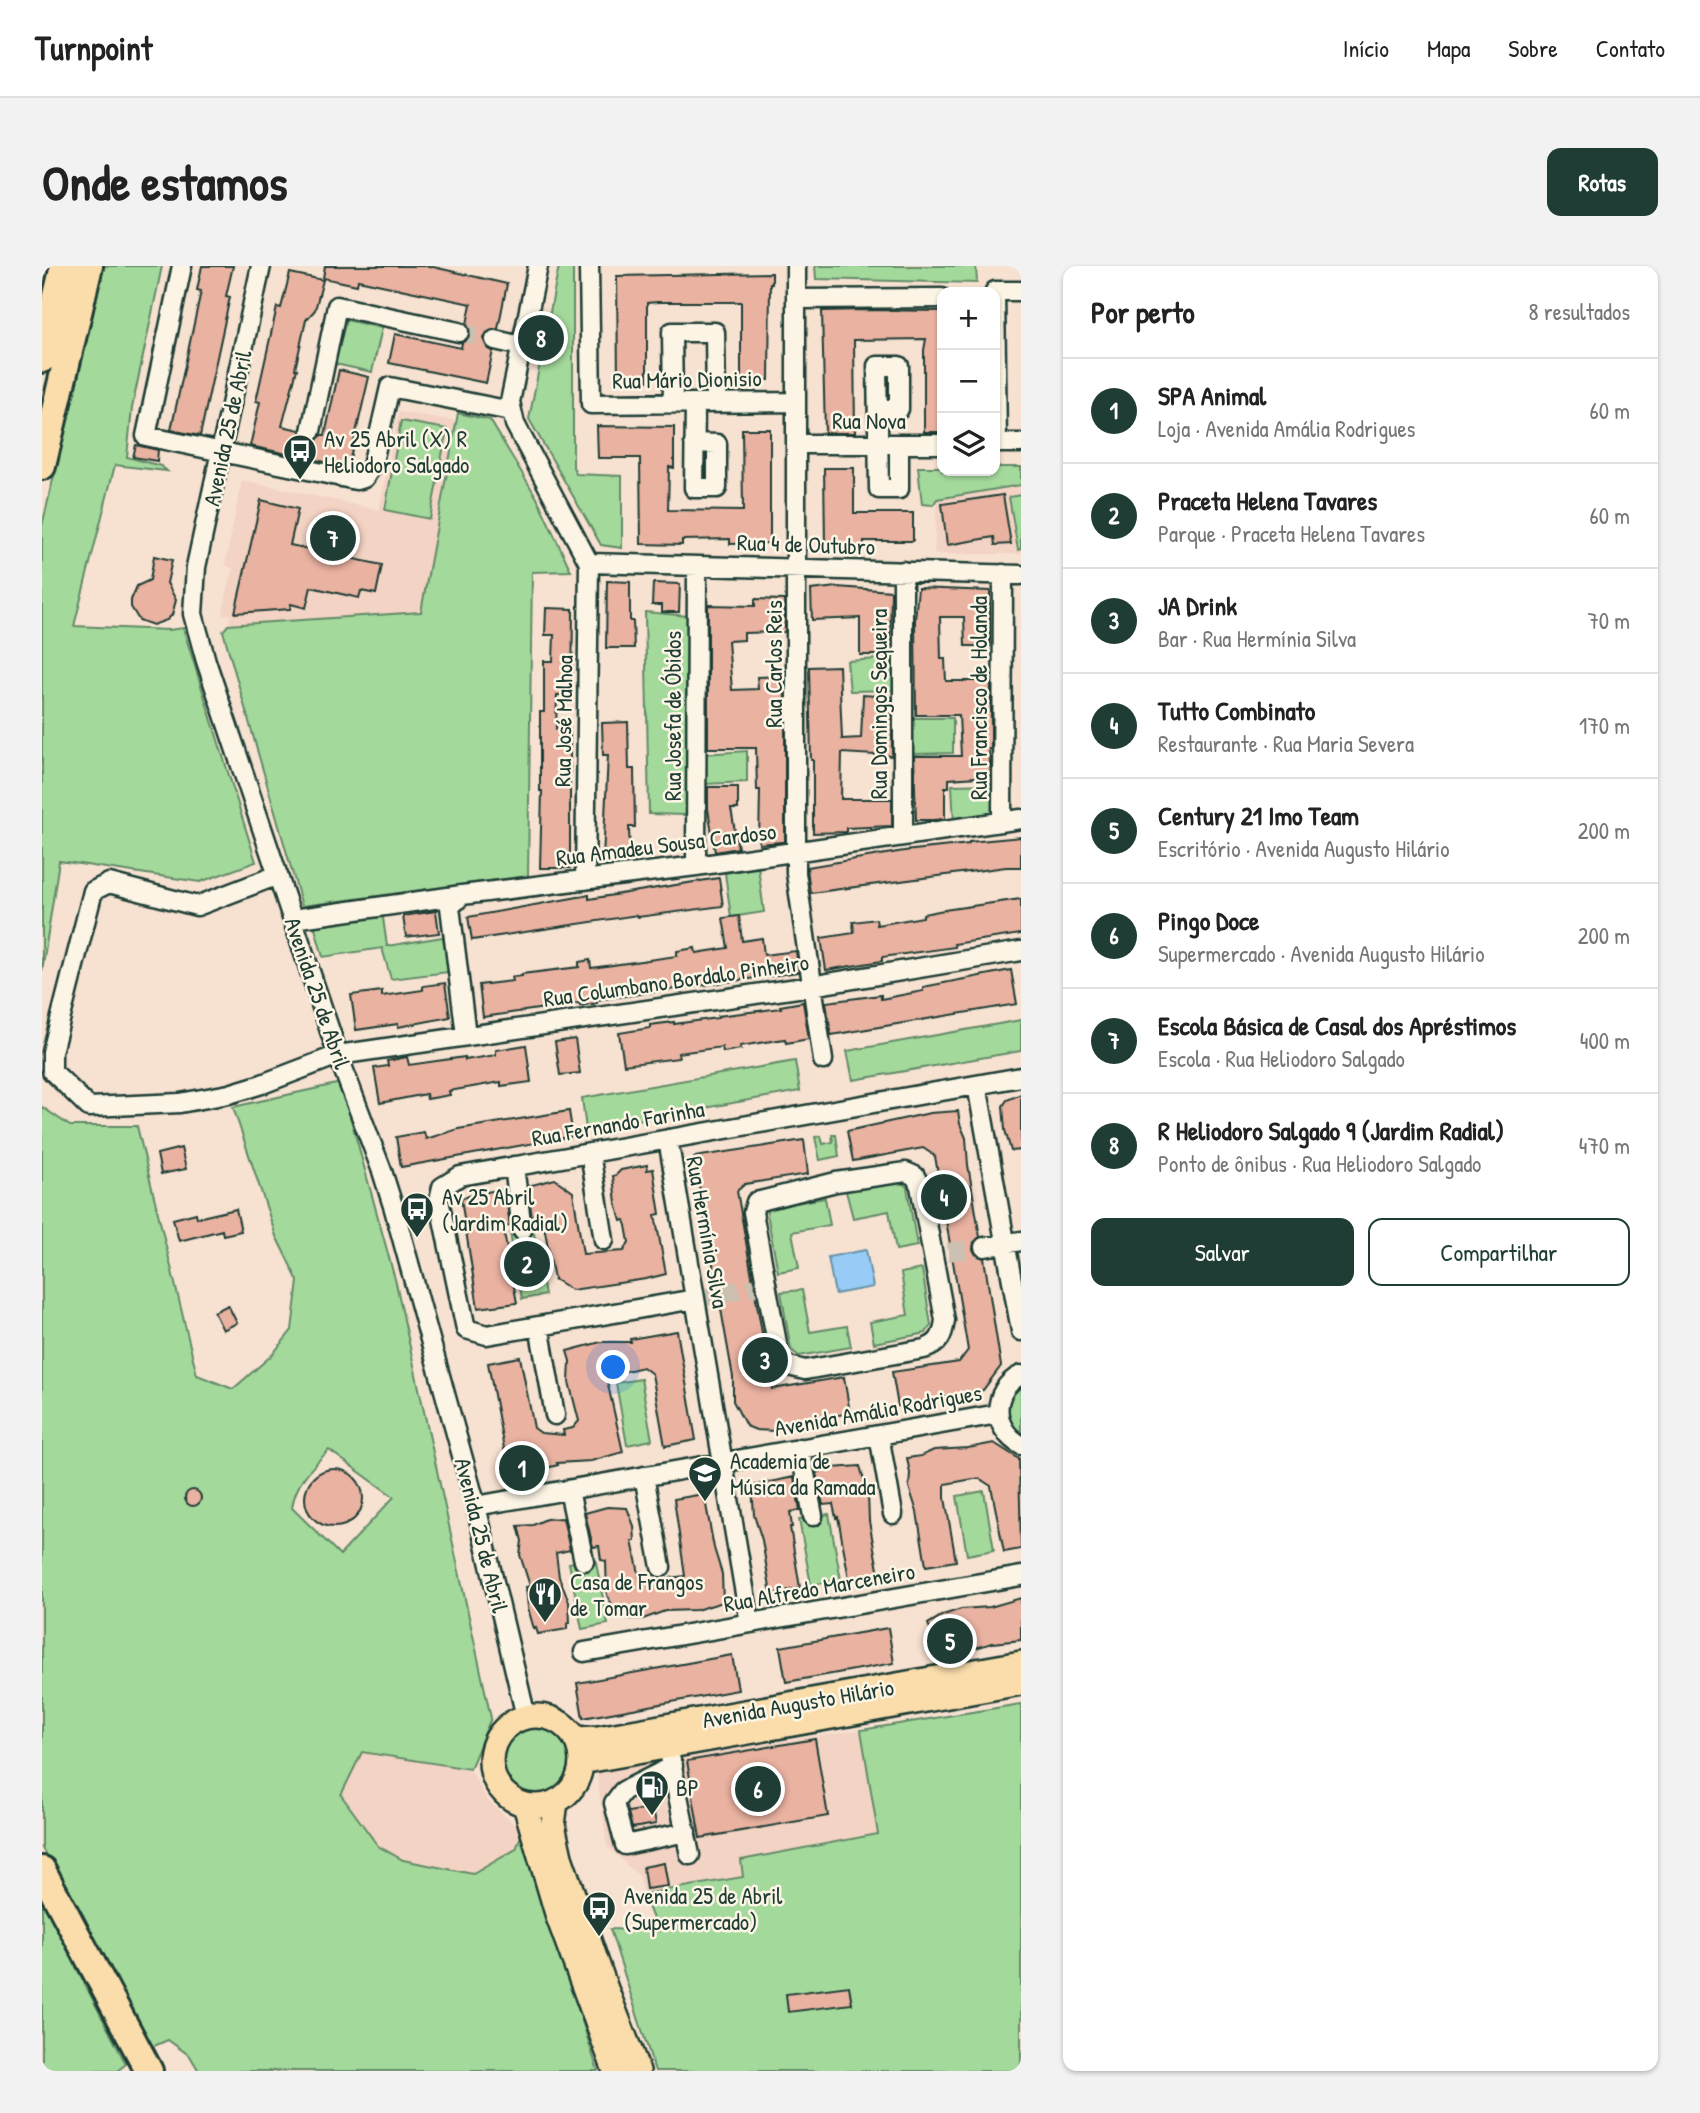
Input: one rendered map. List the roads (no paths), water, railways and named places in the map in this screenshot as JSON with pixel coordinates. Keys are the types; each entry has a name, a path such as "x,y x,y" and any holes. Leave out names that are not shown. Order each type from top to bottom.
{"highway":[{"path":"42,359 64,266"},
{"path":"42,466 89,266"},
{"path":"42,1870 149,2071"}],"main road":[{"name":"Avenida Augusto Hilário","path":"575,1739 598,1738 1021,1663"},
{"name":"Avenida Augusto Hilário","path":"581,1762 672,1763 1021,1684"},
{"path":"540,1716 554,1720 566,1728 575,1739 581,1762 574,1785 556,1801 526,1805 511,1799 500,1789 493,1776 493,1746 500,1733 512,1723 526,1717 540,1716"},
{"path":"556,1801 552,1825 560,1857 638,2071"},
{"path":"526,1805 558,1917 615,2071"}],"street":[{"path":"182,266 146,436 356,480 364,478 372,466 390,387 511,411"},
{"name":"Avenida 25 de Abril","path":"261,266 197,567 193,614 206,661 338,1055 382,1171 416,1282 476,1506 526,1717"},
{"path":"538,266 511,393 511,411 515,424 589,563"},
{"name":"Rua Mário Dionisio","path":"589,266 591,404 796,402"},
{"name":"Rua Carlos Reis","path":"796,266 796,873 823,1060"},
{"path":"996,413 995,291 1021,291"},
{"path":"796,299 937,298"},
{"path":"311,431 337,306 459,332"},
{"path":"673,403 672,332 715,332 716,403"},
{"path":"495,340 521,345"},
{"path":"695,403 695,443"},
{"path":"878,409 878,489 899,489 899,445"},
{"path":"1000,443 1021,443"},
{"name":"Rua Nova","path":"797,444 937,444"},
{"name":"Rua 4 de Outubro","path":"589,563 1012,575"},
{"name":"Rua José Malhoa","path":"585,880 589,563"},
{"name":"Rua Josefa de Óbidos","path":"696,866 698,566"},
{"name":"Rua Domingos Sequeira","path":"902,836 903,571"},
{"name":"Rua Francisco de Holanda","path":"1003,822 1012,575"},
{"name":"Rua Amadeu Sousa Cardoso","path":"293,919 696,866 1021,819"},
{"name":"Rua Columbano Bordalo Pinheiro","path":"278,875 197,906 109,883 93,891 52,1052 52,1071 89,1107 180,1103 229,1094 262,1084 338,1055 811,986 1021,951"},
{"path":"462,895 450,906 466,1035"},
{"name":"Rua Fernando Farinha","path":"695,1299 487,1335 466,1329 439,1200 442,1187 460,1176 1021,1077"},
{"path":"977,1085 1013,1242 1021,1331"},
{"name":"Rua Hermínia Silva","path":"668,1139 750,1623"},
{"path":"590,1153 604,1240"},
{"path":"514,1167 522,1230"},
{"path":"906,1172 915,1176 920,1186 940,1253 945,1320 943,1335 933,1346 805,1370 789,1366 780,1360 753,1212 756,1202 836,1181 906,1172"},
{"path":"984,1247 1013,1242"},
{"path":"539,1326 555,1415"},
{"path":"1021,1375 1002,1392 998,1414 1008,1437 1021,1445"},
{"name":"Avenida Amália Rodrigues","path":"476,1506 998,1414"},
{"path":"879,1435 893,1514"},
{"path":"800,1448 813,1516"},
{"path":"644,1476 661,1567"},
{"path":"569,1490 584,1561"},
{"name":"Rua Alfredo Marceneiro","path":"584,1652 1021,1576"},
{"path":"686,1832 625,1845 614,1803 623,1791 672,1763 686,1832 690,1855"}],"water":[{"path":"866,1250 873,1287 835,1294 828,1257"}],"tunnel":[{"path":"459,332 495,340"},
{"path":"303,470 311,431"},
{"path":"948,1252 984,1247"},
{"path":"695,1299 766,1285"}],"place":[{"name":"R Heliodoro Salgado 9 (Jardim Radial)","path":"541,338"},
{"name":"Av 25 Abril (X) R Heliodoro Salgado","path":"300,481"},
{"name":"Escola Básica de Casal dos Apréstimos","path":"333,538"},
{"name":"Tutto Combinato","path":"944,1197"},
{"name":"Av 25 Abril (Jardim Radial)","path":"417,1239"},
{"name":"Praceta Helena Tavares","path":"527,1264"},
{"name":"JA Drink","path":"765,1360"},
{"name":"SPA Animal","path":"522,1468"},
{"name":"Academia de Música da Ramada","path":"705,1503"},
{"name":"Casa de Frangos de Tomar","path":"545,1624"},
{"name":"Century 21 Imo Team","path":"950,1641"},
{"name":"Pingo Doce","path":"758,1789"},
{"name":"BP","path":"652,1817"},
{"name":"Avenida 25 de Abril (Supermercado)","path":"599,1938"}]}
